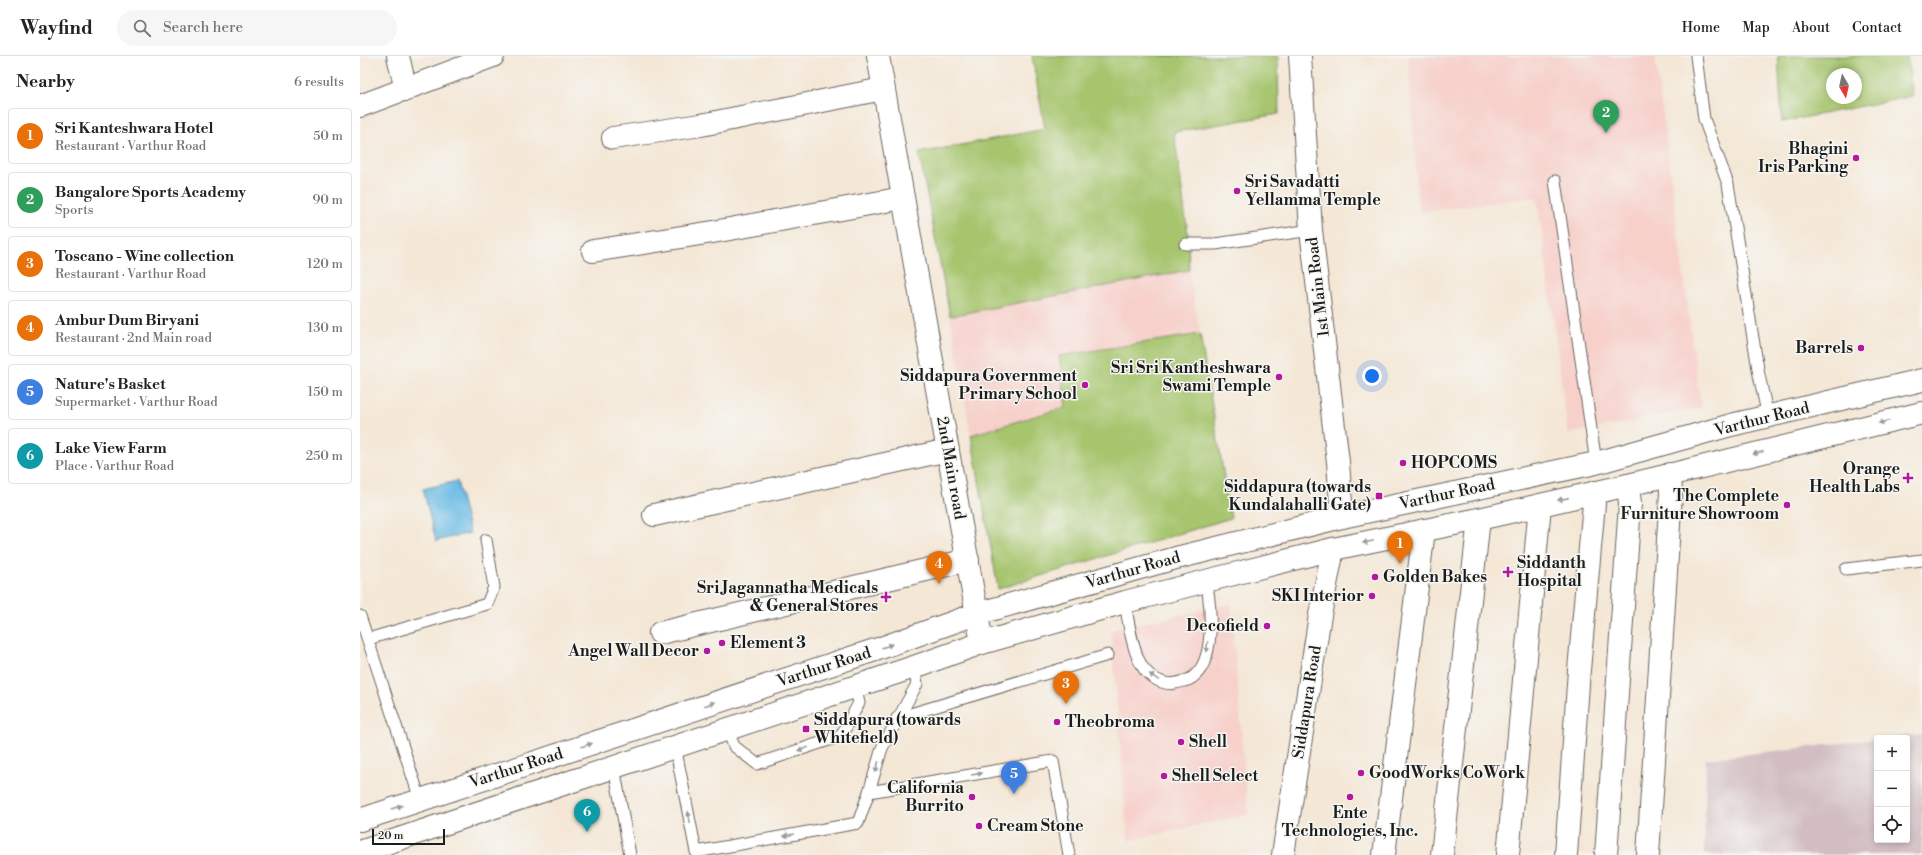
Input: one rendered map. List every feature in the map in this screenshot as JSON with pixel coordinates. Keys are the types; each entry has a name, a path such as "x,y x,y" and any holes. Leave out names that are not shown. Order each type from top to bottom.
{"street":[{"path":"398,56 406,90"},
{"path":"360,106 406,90 493,56"},
{"path":"593,251 706,233 904,198 897,167 878,56"},
{"name":"1st Main Road","path":"1300,56 1311,230 1338,462 1342,517"},
{"path":"614,138 701,125 884,89"},
{"name":"2nd Main road","path":"904,198 982,643"},
{"name":"Varthur Road","path":"360,820 420,799 878,650 976,614 1176,558 1342,517 1596,463 1768,417 1922,380"},
{"name":"Varthur Road","path":"360,852 614,768 675,746 982,643 1125,602 1333,549 1479,519 1628,485 1922,413"},
{"path":"654,515 948,450"},
{"path":"1648,855 1671,494 1670,474"},
{"path":"1606,855 1630,504 1628,485"},
{"path":"1566,855 1579,670 1595,492"},
{"path":"1508,855 1540,505"},
{"path":"1442,855 1479,519"},
{"path":"1384,855 1424,530"},
{"name":"Siddapura Road","path":"1284,855 1320,615 1333,549"},
{"path":"660,633 968,560"}],"lane":[{"path":"1696,56 1704,119 1728,184 1768,417"},
{"path":"1555,181 1596,463"},
{"path":"1185,244 1215,244 1311,230"},
{"path":"368,639 487,604 494,587 486,540"},
{"path":"1846,569 1922,560"},
{"path":"1125,602 1135,649 1143,669 1156,680 1171,685 1190,679 1200,670 1206,654 1210,623 1206,581"},
{"path":"360,616 420,799"},
{"path":"897,718 1108,655"},
{"path":"675,746 696,854 858,823 882,748 897,718 917,684 914,667"},
{"path":"727,729 734,746 757,764 841,736 858,703 856,686"},
{"path":"869,792 1053,761 1069,855"},
{"path":"614,768 630,855"}],"shaded area":[{"path":"1408,56 1655,56 1701,408 1568,434 1537,197 1419,212"},
{"name":"Siddapura Government Primary School","path":"1189,270 1231,518 998,589 950,316"},
{"name":"Shell","path":"1231,604 1248,814 1128,841 1111,630"},
{"path":"1922,734 1922,855 1704,855 1706,759 1874,739 1874,843 1910,843 1910,735"}],"green space":[{"path":"1032,56 1278,56 1279,114 1174,132 1188,235 1189,270 950,316 919,153 1045,129"},
{"path":"1778,56 1907,56 1913,96 1782,122"},
{"name":"Siddapura Government Primary School","path":"1200,334 1231,518 998,589 971,435 1066,407 1059,356"}],"water":[{"path":"457,481 470,533 436,541 423,489"}],"place":[{"name":"Bangalore Sports Academy","path":"1606,133"},
{"name":"Bhagini Iris Parking","path":"1856,158"},
{"name":"Sri Savadatti Yellamma Temple","path":"1237,191"},
{"name":"Barrels","path":"1861,348"},
{"name":"Sri Sri Kantheshwara Swami Temple","path":"1279,377"},
{"name":"Siddapura Government Primary School","path":"1085,385"},
{"name":"HOPCOMS","path":"1403,463"},
{"name":"Orange Health Labs","path":"1908,478"},
{"name":"Siddapura (towards Kundalahalli Gate)","path":"1379,496"},
{"name":"The Complete Furniture Showroom","path":"1787,505"},
{"name":"Sri Kanteshwara Hotel","path":"1400,564"},
{"name":"Siddanth Hospital","path":"1508,572"},
{"name":"Golden Bakes","path":"1375,577"},
{"name":"Ambur Dum Biryani","path":"939,584"},
{"name":"SKI Interior","path":"1372,596"},
{"name":"Sri Jagannatha Medicals & General Stores","path":"886,597"},
{"name":"Decofield","path":"1267,626"},
{"name":"Element 3","path":"722,643"},
{"name":"Angel Wall Decor","path":"707,651"},
{"name":"Toscano - Wine collection","path":"1066,704"},
{"name":"Theobroma","path":"1057,722"},
{"name":"Siddapura (towards Whitefield)","path":"806,729"},
{"name":"Shell","path":"1181,742"},
{"name":"GoodWorks CoWork","path":"1361,773"},
{"name":"Shell Select","path":"1164,776"},
{"name":"Nature's Basket","path":"1014,794"},
{"name":"California Burrito","path":"972,797"},
{"name":"Ente Technologies, Inc.","path":"1350,797"},
{"name":"Cream Stone","path":"979,826"},
{"name":"Lake View Farm","path":"587,832"}]}
